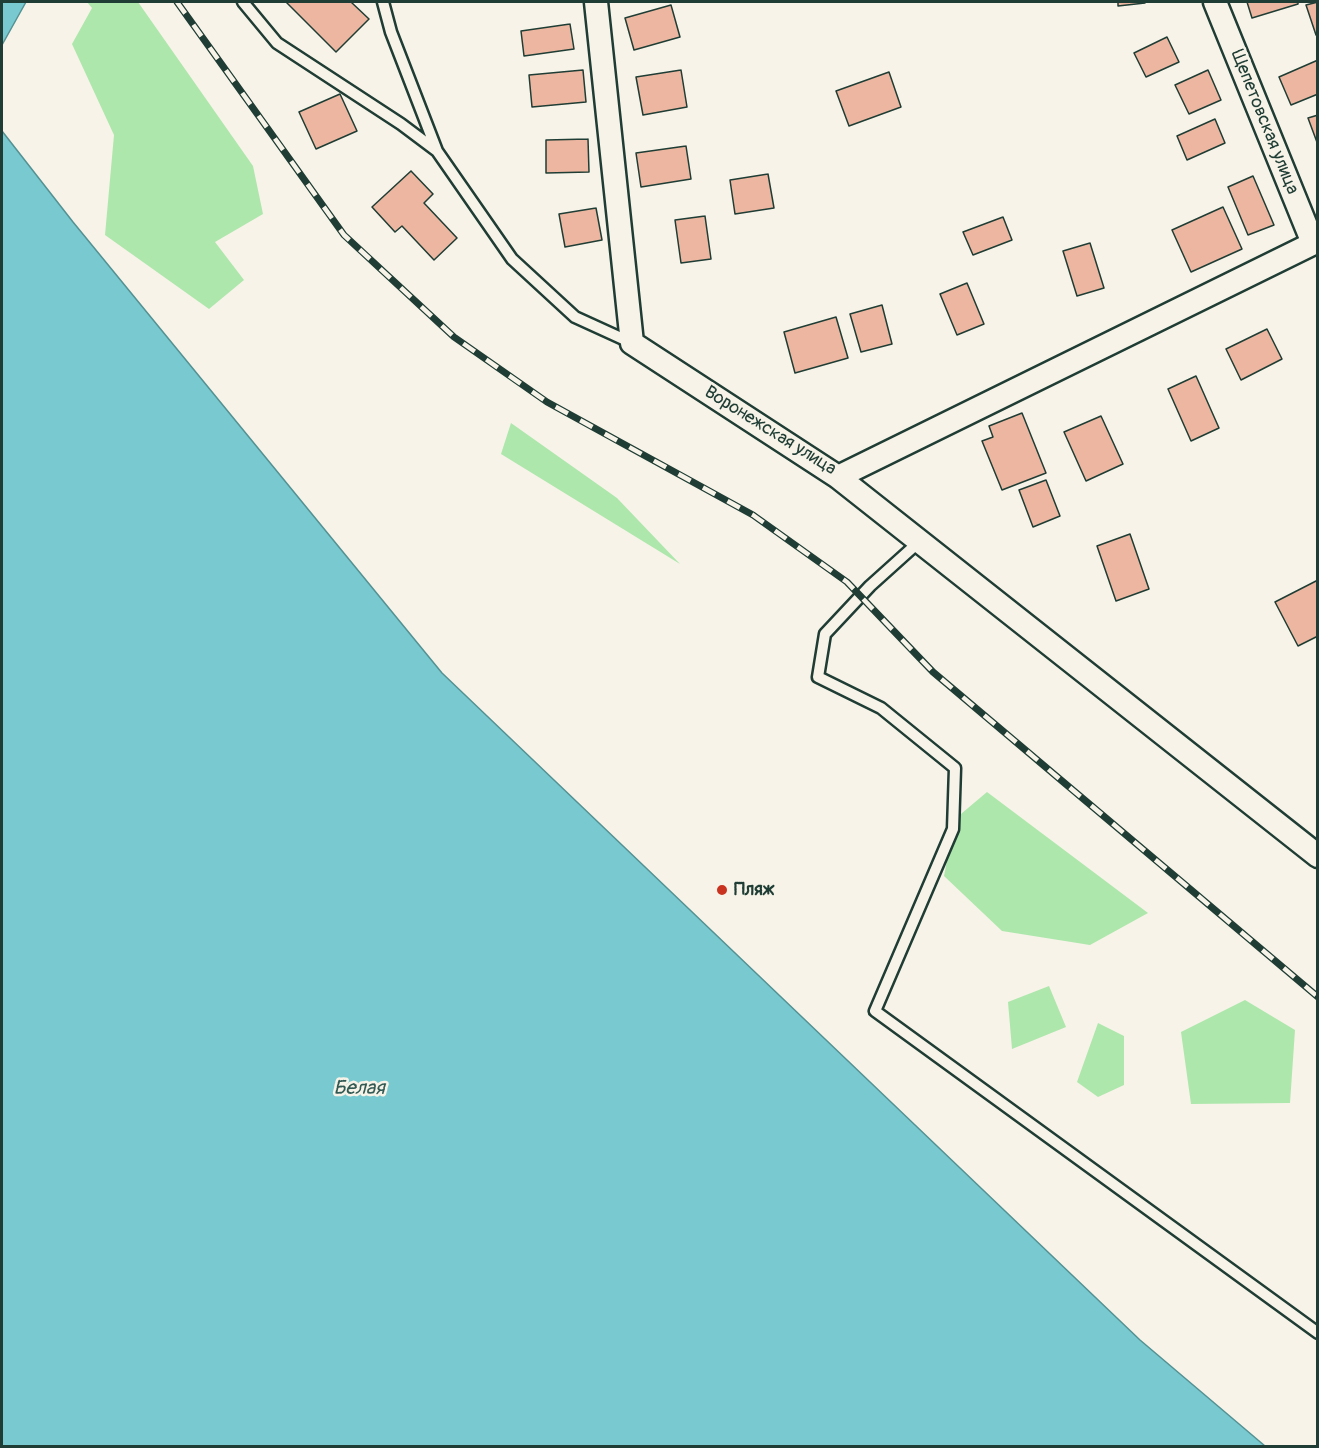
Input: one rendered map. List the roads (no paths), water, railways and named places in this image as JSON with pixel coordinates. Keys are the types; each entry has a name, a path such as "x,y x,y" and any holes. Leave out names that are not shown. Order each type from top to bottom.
{"street":[{"path":"596,2 632,344"},
{"name":"Щепетовская улица","path":"1215,2 1315,242"},
{"name":"Воронежская улица","path":"632,344 838,477 1315,242"},
{"path":"838,477 1317,856"}],"lane":[{"path":"243,2 277,43 401,124 437,151"},
{"path":"383,2 391,32 437,151 512,260 575,317 632,344"},
{"path":"920,541 870,586 825,634 818,677 880,708 955,768 953,829 875,1011 1317,1333"}],"water":[{"path":"2,2 26,2 2,45"},
{"name":"Белая","path":"2,131 73,222 442,673 1140,1340 1265,1446 2,1446"}],"railway":[{"path":"177,2 344,235 454,337 547,402 753,515 847,582 933,672 1318,997"}],"place":[{"name":"Пляж","path":"722,890"}]}
